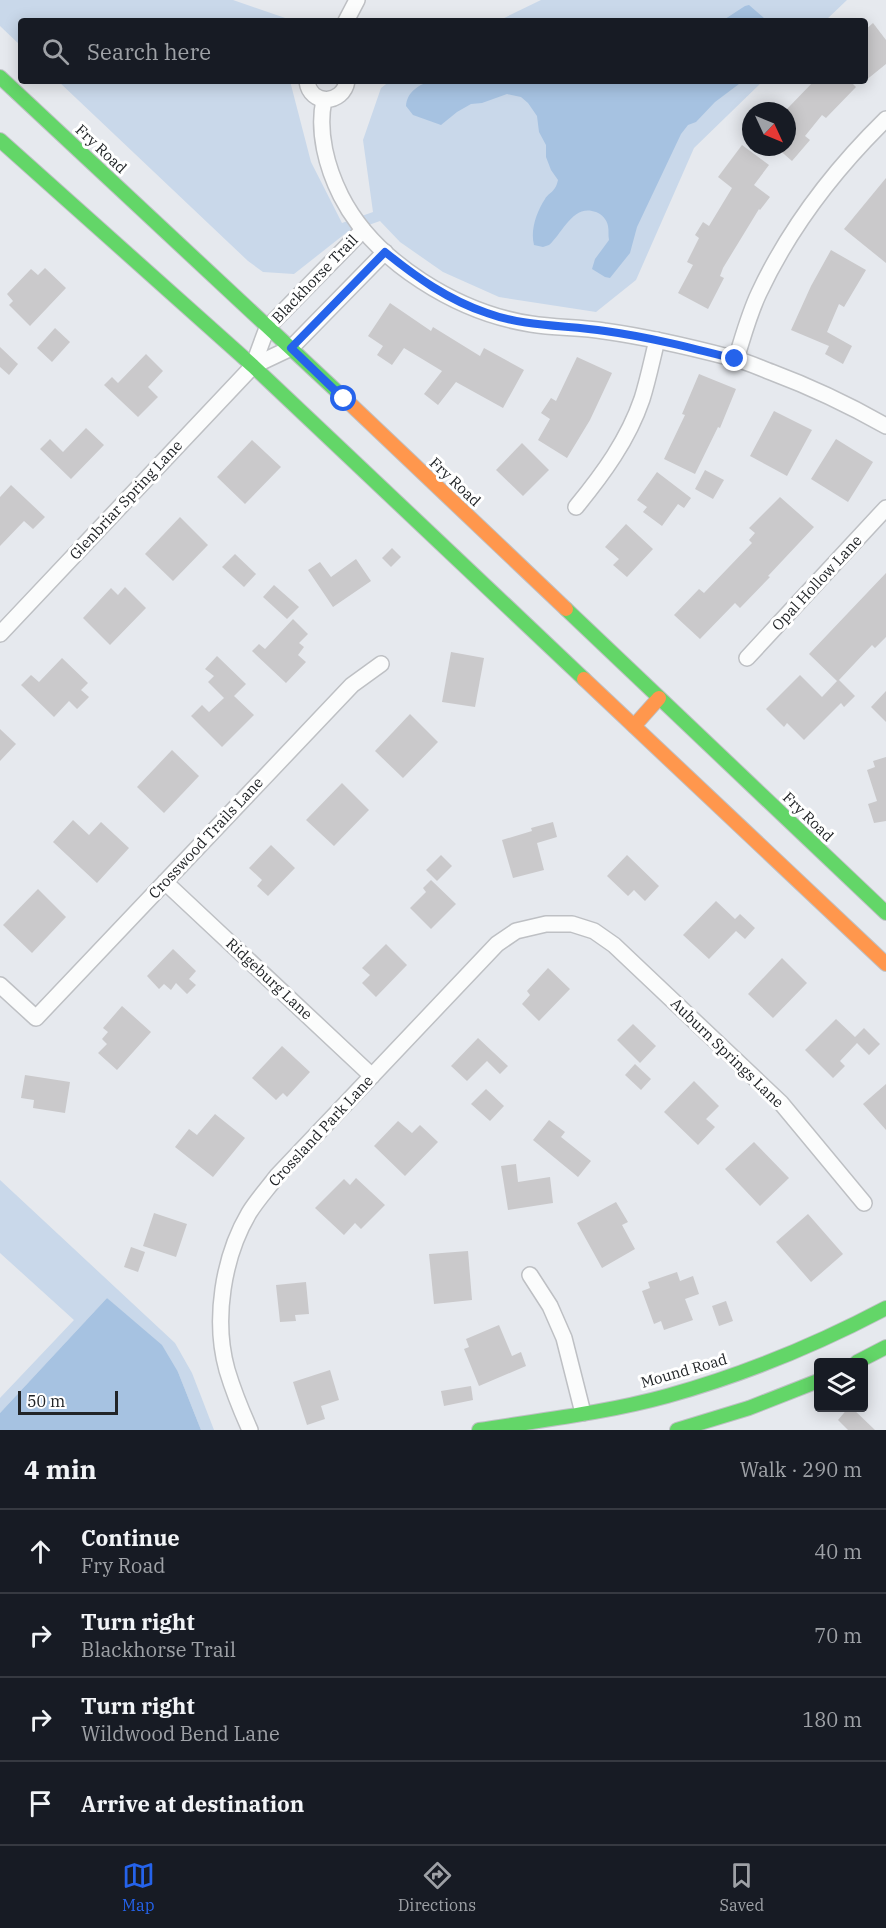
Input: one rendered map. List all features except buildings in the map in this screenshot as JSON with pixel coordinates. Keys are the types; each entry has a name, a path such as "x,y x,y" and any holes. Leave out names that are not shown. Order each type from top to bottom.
{"main road":[{"name":"Fry Road","path":"0,77 291,348 886,914"},
{"path":"0,140 253,366 886,964"},
{"path":"634,726 659,698"},
{"name":"Mound Road","path":"479,1430 667,1396 802,1349 886,1309"},
{"path":"865,1358 886,1347"},
{"path":"677,1430 734,1413 814,1383"}],"street":[{"path":"348,18 357,0"},
{"path":"308,84 309,90 314,95 324,100 338,97 344,92 346,84"},
{"path":"324,100 320,117 326,151 333,180 347,207 363,230 385,252 417,278 452,298 488,314 531,324 603,330 657,340 735,359 799,383 886,426"},
{"path":"735,359 758,295 781,251 815,197 854,150 886,119"},
{"name":"Blackhorse Trail","path":"253,366 267,328 363,230"},
{"name":"Blackhorse Trail","path":"253,366 291,348 385,252"},
{"path":"576,507 606,469 627,433 642,399 657,340"},
{"name":"Glenbriar Spring Lane","path":"0,634 253,366"},
{"name":"Opal Hollow Lane","path":"747,658 886,508"},
{"name":"Crosswood Trails Lane","path":"0,985 36,1018 352,685 381,664"},
{"name":"Ridgeburg Lane","path":"165,882 372,1076"},
{"name":"Crossland Park Lane","path":"250,1430 226,1367 220,1323 225,1282 235,1243 249,1212 277,1176 497,944 516,931 546,924 572,924"},
{"name":"Auburn Springs Lane","path":"572,924 594,931 614,945 781,1103 864,1203"},
{"path":"530,1275 550,1306 564,1338 583,1413"}],"shaded area":[{"path":"0,0 233,0 285,18 18,18 18,43 0,26"},
{"path":"541,0 847,0 828,18 504,18"},
{"path":"61,84 291,84 311,162 342,223 373,212 363,140 381,88 386,84 760,84 694,148 636,280 596,312 499,297 443,272 400,242 380,221 346,233 294,274 263,272 248,261"},
{"path":"0,1180 175,1343 192,1373 214,1430 201,1430 178,1372 107,1298 0,1413 0,1398 74,1320 0,1253"}],"water":[{"path":"749,5 764,18 727,18"},
{"path":"423,84 739,84 715,102 696,122 688,125 681,134 637,227 630,253 610,278 592,269 595,259 609,240 607,224 598,213 588,210 581,212 569,221 549,245 543,247 534,245 533,233 539,209 558,180 546,157 546,145 539,132 537,116 528,103 521,97 507,94 482,103 471,104 441,125 413,115 406,106 415,89"},
{"path":"107,1298 162,1345 178,1372 201,1430 0,1430 0,1413"}],"traffic: fast":[{"path":"0,77 344,398"},
{"path":"0,140 253,366 584,679"},
{"path":"566,609 886,913"},
{"path":"479,1430 620,1407 695,1388 779,1358 886,1308"},
{"path":"865,1358 886,1347"},
{"path":"677,1430 749,1408 814,1383"}],"traffic: slow":[{"path":"344,398 566,609"},
{"path":"584,679 886,964"},
{"path":"634,726 659,698"}],"route":[{"path":"344,399 291,348 385,252 417,278 452,298 488,314 531,324 603,330 657,340 735,359"}]}
